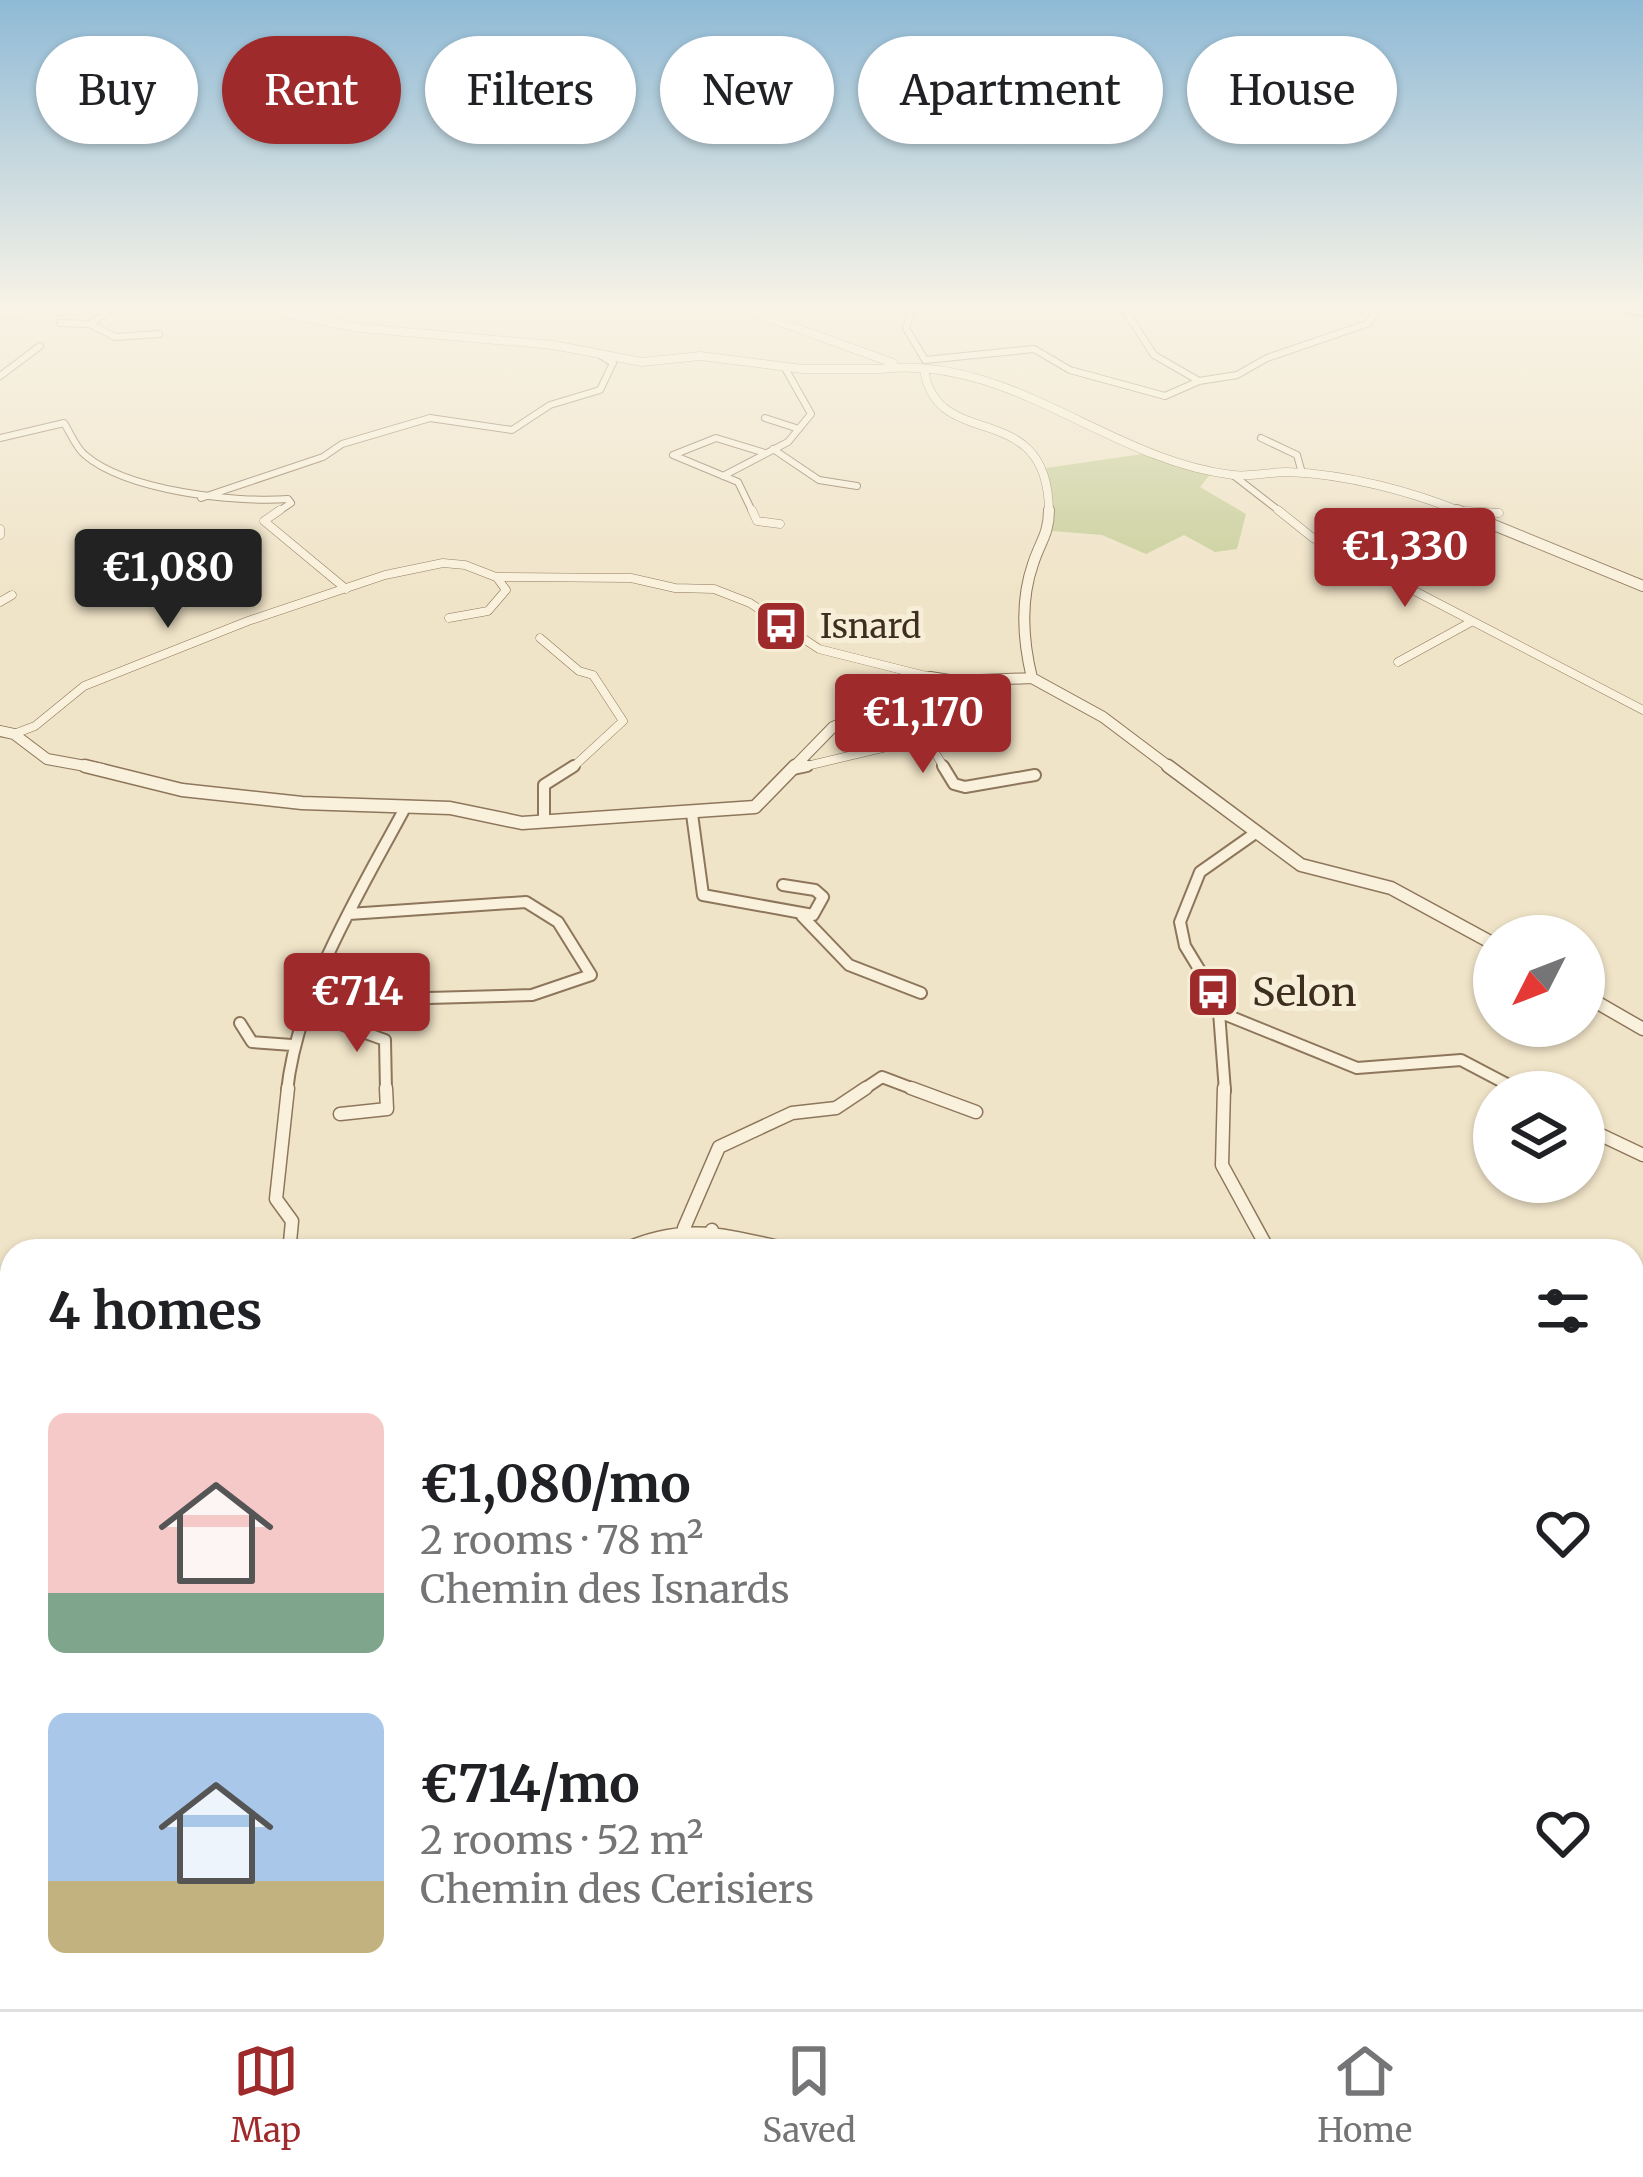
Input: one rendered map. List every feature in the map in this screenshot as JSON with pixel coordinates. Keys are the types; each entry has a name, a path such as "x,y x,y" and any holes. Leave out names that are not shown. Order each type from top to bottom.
{"street":[{"path":"201,498 323,457 342,444 430,418 512,430 558,403"},
{"path":"722,476 799,429 811,414 805,403"},
{"path":"937,403 943,410 1011,436 1041,460 1050,491 1046,510 1050,532 1034,551 1024,619 1032,678"},
{"path":"1045,403 1148,451 1233,475 1303,473 1378,484 1494,517 1643,586"},
{"path":"764,418 799,429"},
{"path":"0,438 68,424 72,441 84,455 123,473 201,498 288,499 291,503 264,521 346,590"},
{"path":"780,524 757,521 738,482 673,455 716,438 769,451 819,480 857,486"},
{"path":"1261,438 1297,455 1303,473"},
{"path":"1233,475 1313,538 1643,710"},
{"path":"7,732 34,726 79,688 248,621 401,570 443,562 496,577 631,578 675,588 714,589 750,602 819,649 930,677 1032,678 1103,717 1255,834 1311,870 1391,889 1473,933"},
{"path":"449,617 488,611 506,590 496,577"},
{"path":"0,602 12,596"},
{"path":"1398,662 1471,622"},
{"path":"540,638 579,671 592,675 623,721 560,779 544,784 544,822"},
{"path":"7,732 46,759 126,773 182,790 302,803 406,806 544,822 692,814 755,807 833,728 875,710 930,677"},
{"path":"793,769 895,745 934,751 954,784 965,788 1035,776"},
{"path":"290,1239 292,1221 276,1199 292,1045 349,914 406,806"},
{"path":"692,814 703,895 813,915 823,897 815,890 783,885"},
{"path":"1255,834 1200,872 1180,922 1185,946 1213,992 1219,1012 1226,1111 1222,1165 1262,1239"},
{"path":"349,914 526,902 550,910 591,974 569,987 533,998 428,998"},
{"path":"802,916 849,965 921,993"},
{"path":"1605,1007 1643,1029"},
{"path":"307,1012 386,1040 386,1109 340,1114"},
{"path":"1219,1012 1358,1068 1461,1060 1482,1071"},
{"path":"240,1022 252,1042 292,1045"},
{"path":"684,1228 719,1147 792,1113 836,1108 881,1076 976,1112"},
{"path":"1605,1137 1643,1155"},
{"path":"643,1239 658,1231 684,1228 746,1239"},
{"path":"711,1239 712,1231"}],"green space":[{"path":"1143,454 1212,472 1200,487 1246,514 1237,549 1215,552 1184,535 1146,554 1102,535 1052,531 1046,468"}],"place":[{"name":"Isnard","path":"781,626"},
{"name":"Selon","path":"1213,992"}]}
